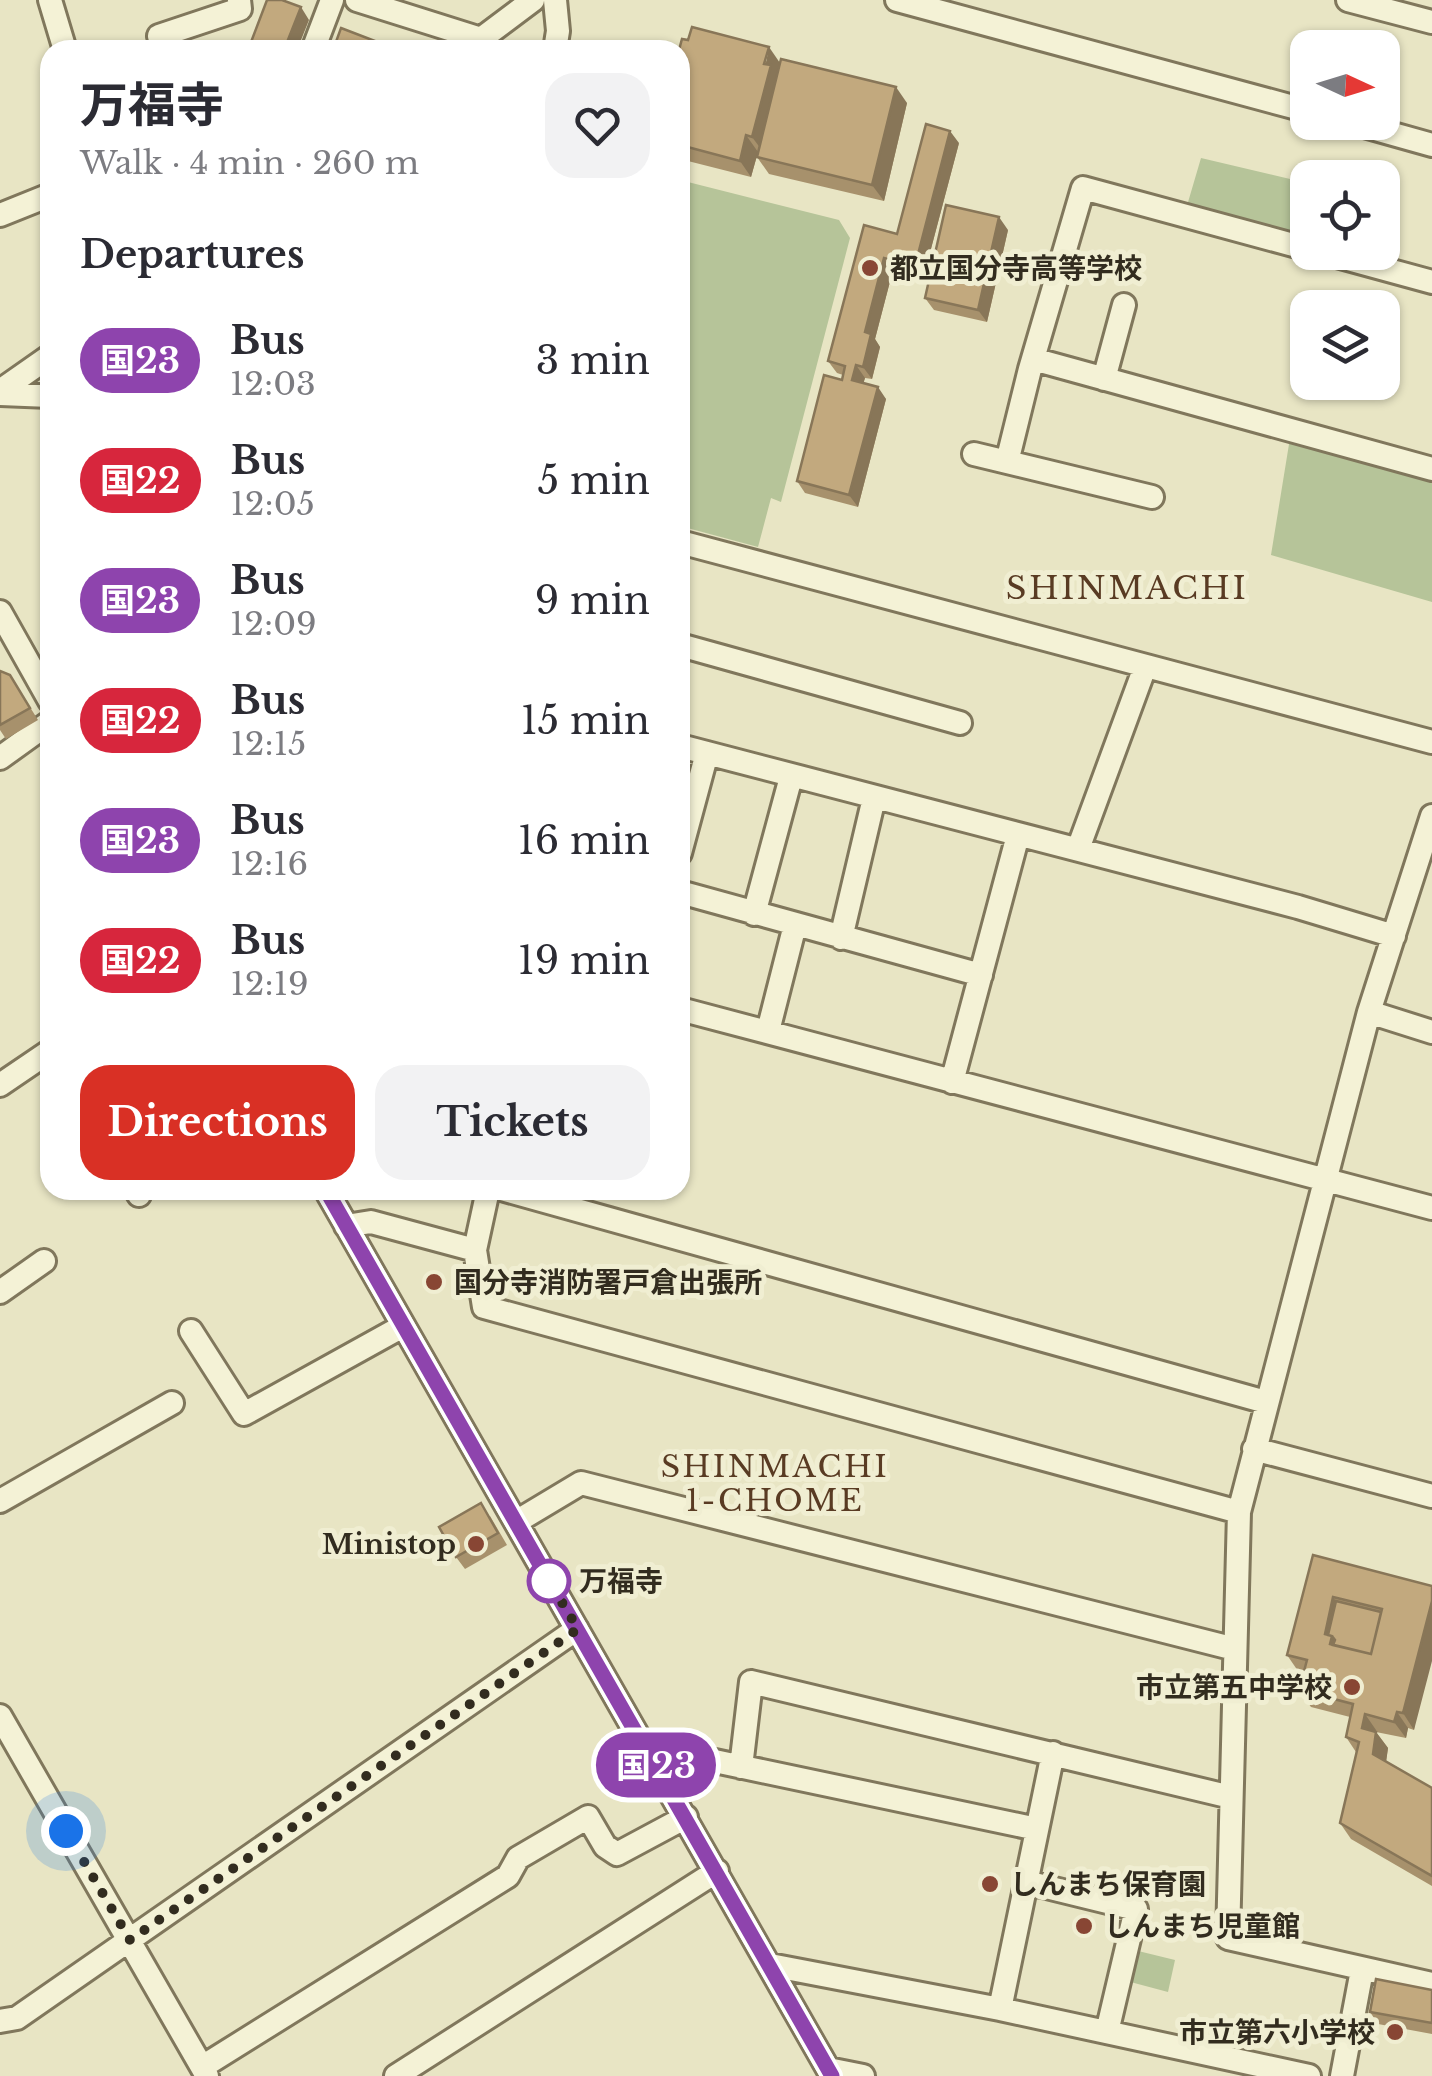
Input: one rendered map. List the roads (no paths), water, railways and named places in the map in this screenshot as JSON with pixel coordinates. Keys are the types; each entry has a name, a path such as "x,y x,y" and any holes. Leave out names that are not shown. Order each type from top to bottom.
{"street":[{"path":"50,0 62,40"},
{"path":"159,40 158,36 240,9 239,0"},
{"path":"317,40 332,0"},
{"path":"357,0 462,40"},
{"path":"478,40 533,0"},
{"path":"555,0 557,40"},
{"path":"896,0 1290,106"},
{"path":"1348,0 1432,22"},
{"path":"1400,136 1432,145"},
{"path":"1007,462 1084,188 1290,244"},
{"path":"0,215 40,199"},
{"path":"1388,270 1432,282"},
{"path":"1104,379 1124,305"},
{"path":"1033,359 1432,468"},
{"path":"0,392 40,363"},
{"path":"0,392 40,395"},
{"path":"974,454 1152,497"},
{"path":"690,545 1432,742"},
{"path":"0,612 40,683"},
{"path":"690,648 960,723"},
{"path":"1078,849 1145,666"},
{"path":"0,758 40,729"},
{"path":"690,749 1298,907 1394,936"},
{"path":"690,816 707,753"},
{"path":"754,914 791,777"},
{"path":"840,938 874,798"},
{"path":"1432,816 1369,1012 1238,1512 1228,1938 1432,1984"},
{"path":"952,1082 1018,835"},
{"path":"690,895 981,975"},
{"path":"768,1031 795,925"},
{"path":"690,1012 1432,1208"},
{"path":"1369,1012 1432,1032"},
{"path":"0,1086 40,1058"},
{"path":"332,1200 830,2072 863,2076"},
{"path":"486,1200 475,1250 484,1306 1238,1512"},
{"path":"541,1200 1266,1402"},
{"path":"346,1226 371,1222 475,1250"},
{"path":"0,1292 44,1262"},
{"path":"190,1331 244,1414 403,1326"},
{"path":"0,1501 172,1403"},
{"path":"1254,1448 1432,1496"},
{"path":"516,1522 581,1484 1235,1649"},
{"path":"0,2021 17,2018 578,1629"},
{"path":"741,1768 750,1682 1231,1797"},
{"path":"3,1728 204,2072 508,1876 518,1858 588,1817 605,1846 617,1854 686,1816"},
{"path":"648,1752 672,1752 1037,1829"},
{"path":"1000,2008 1053,1753"},
{"path":"396,2076 717,1871"},
{"path":"1026,1882 1136,1909 1106,2032"},
{"path":"770,1965 1000,2008 1310,2076"},
{"path":"1342,2076 1362,1970"}],"place":[{"name":"都立国分寺高等学校","path":"870,268"},
{"name":"国分寺消防署戸倉出張所","path":"434,1282"},
{"name":"Ministop","path":"476,1544"},
{"name":"万福寺","path":"549,1581"},
{"name":"市立第五中学校","path":"1352,1687"},
{"name":"しんまち保育園","path":"990,1884"},
{"name":"しんまち児童館","path":"1084,1926"},
{"name":"市立第六小学校","path":"1395,2032"}],"district":[{"name":"SHINMACHI","path":"1127,588"},
{"name":"SHINMACHI 1-CHOME","path":"775,1484"}]}
